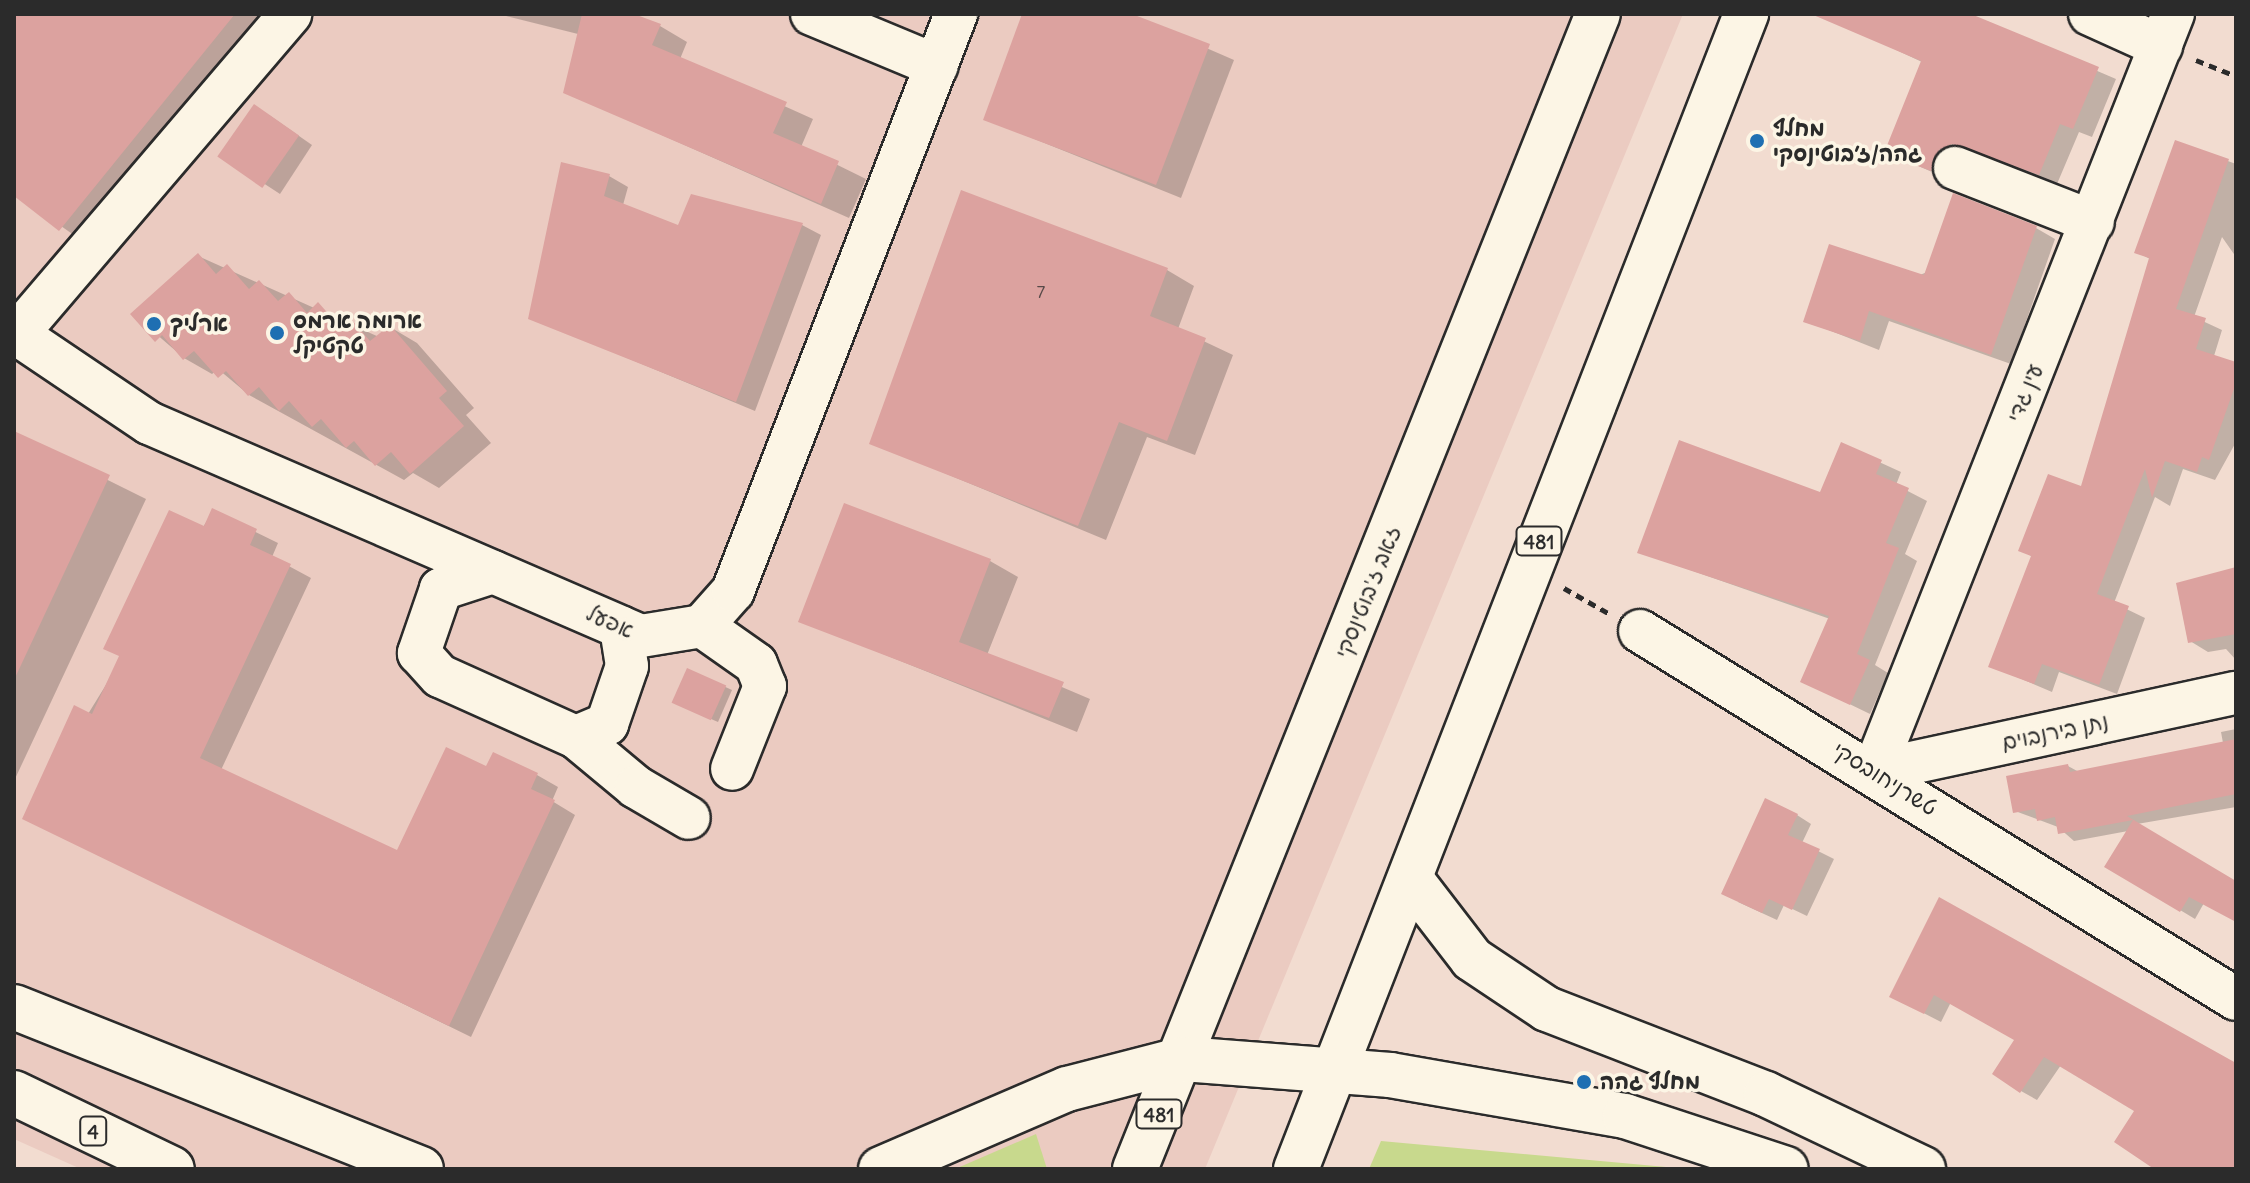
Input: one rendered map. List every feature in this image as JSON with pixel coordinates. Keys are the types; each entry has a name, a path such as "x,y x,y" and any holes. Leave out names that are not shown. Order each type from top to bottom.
{"main road":[{"name":"זאב ז'בוטינסקי","path":"1135,1169 1183,1059 1598,14"},
{"name":"481","path":"1296,1169 1338,1071 1529,568 1746,14"},
{"path":"1412,881 1472,959 1547,1009 1766,1094 1923,1169"},
{"path":"14,1007 421,1169"},
{"path":"881,1169 1067,1089 1183,1059 1338,1071 1625,1116 1786,1169"},
{"name":"4","path":"14,1093 172,1169"}],"street":[{"path":"15,333 290,14"},
{"path":"812,14 937,66"},
{"path":"732,769 765,686 756,664 702,626 733,591 956,14"},
{"path":"2090,14 2167,30"},
{"name":"עין גדי","path":"1874,771 2167,30"},
{"path":"1955,168 2093,222"},
{"name":"אפעל","path":"15,333 149,423 641,636 702,626"},
{"path":"493,572 441,589 419,653 440,676 576,737 636,787 689,818"},
{"path":"576,737 607,724 627,666 621,627"},
{"name":"טשרניחובסקי","path":"1640,631 1874,771 2236,999"},
{"name":"נתן בירנבוים","path":"1874,771 2236,693"}],"path":[{"path":"1529,568 1640,631"}],"shaded area":[{"path":"14,14 1683,14 1205,1169 81,1169 14,1139"}],"green space":[{"path":"1036,1134 1047,1169 955,1169"},
{"path":"1381,1141 1677,1168 1681,1169 1369,1169"}],"building":[{"path":"14,14 235,14 59,231 14,196"},
{"path":"582,14 634,14 661,24 652,45 787,102 773,133 839,161 821,204 563,93"},
{"path":"1022,14 1132,14 1210,44 1156,185 983,120"},
{"path":"1811,14 1971,14 2099,67 2073,129 2060,124 2039,175 1952,144 1939,150 1931,171 1884,153 1921,61"},
{"path":"254,104 299,136 262,188 217,156"},
{"path":"2175,140 2229,159 2176,309 2206,318 2196,349 2236,362 2236,383 2209,460 2202,457 2197,472 2165,461 2152,498 2145,469 2097,594 2129,606 2099,685 2042,664 2034,684 1988,667 2031,556 2018,551 2048,474 2081,486 2149,258 2134,253"},
{"path":"561,162 610,174 604,196 678,225 691,194 803,223 736,402 528,319"},
{"path":"961,190 1168,268 1150,316 1206,338 1167,441 1119,422 1078,526 869,444"},
{"path":"1953,193 2037,226 1991,355 1869,311 1860,341 1803,322 1829,244 1924,275"},
{"path":"198,253 216,274 227,264 249,289 259,280 278,301 289,292 307,313 318,302 340,327 350,318 370,341 390,325 447,391 439,398 464,426 410,474 391,452 375,466 354,441 346,448 321,419 312,427 289,401 279,411 259,387 248,396 226,371 218,378 194,351 183,360 162,335 155,342 130,314"},
{"path":"14,431 110,475 14,680"},
{"path":"1679,440 1820,492 1841,442 1882,460 1876,474 1909,488 1886,543 1899,548 1857,654 1870,660 1850,705 1800,682 1829,616 1637,553"},
{"path":"844,503 991,559 959,642 1064,682 1049,718 798,622"},
{"path":"212,508 257,529 250,545 291,564 200,758 397,850 446,747 486,766 493,752 538,773 531,789 555,800 449,1026 22,819 74,705 92,714 119,656 103,649 169,510 204,526"},
{"path":"2236,567 2236,634 2188,643 2176,583"},
{"path":"687,668 726,685 711,720 672,703"},
{"path":"2236,739 2236,794 2127,816 2236,881 2236,922 2189,897 2180,912 2104,867 2133,820 2058,834 2055,817 2037,821 2035,809 2013,813 2006,776 2068,764 2070,772"},
{"path":"1765,798 1798,814 1788,835 1820,849 1792,910 1769,899 1762,913 1721,894"},
{"path":"1939,897 2236,1063 2236,1169 2154,1169 2114,1142 2134,1111 2044,1057 2020,1093 1992,1074 2014,1040 1934,995 1924,1014 1889,997"}],"place":[{"name":"מחלף גהה/ז׳בוטינסקי","path":"1757,141"},
{"name":"ארליך","path":"154,324"},
{"name":"ארומה ארמס טקטיקל","path":"277,333"},
{"name":"מחלף גהה","path":"1584,1082"}]}
